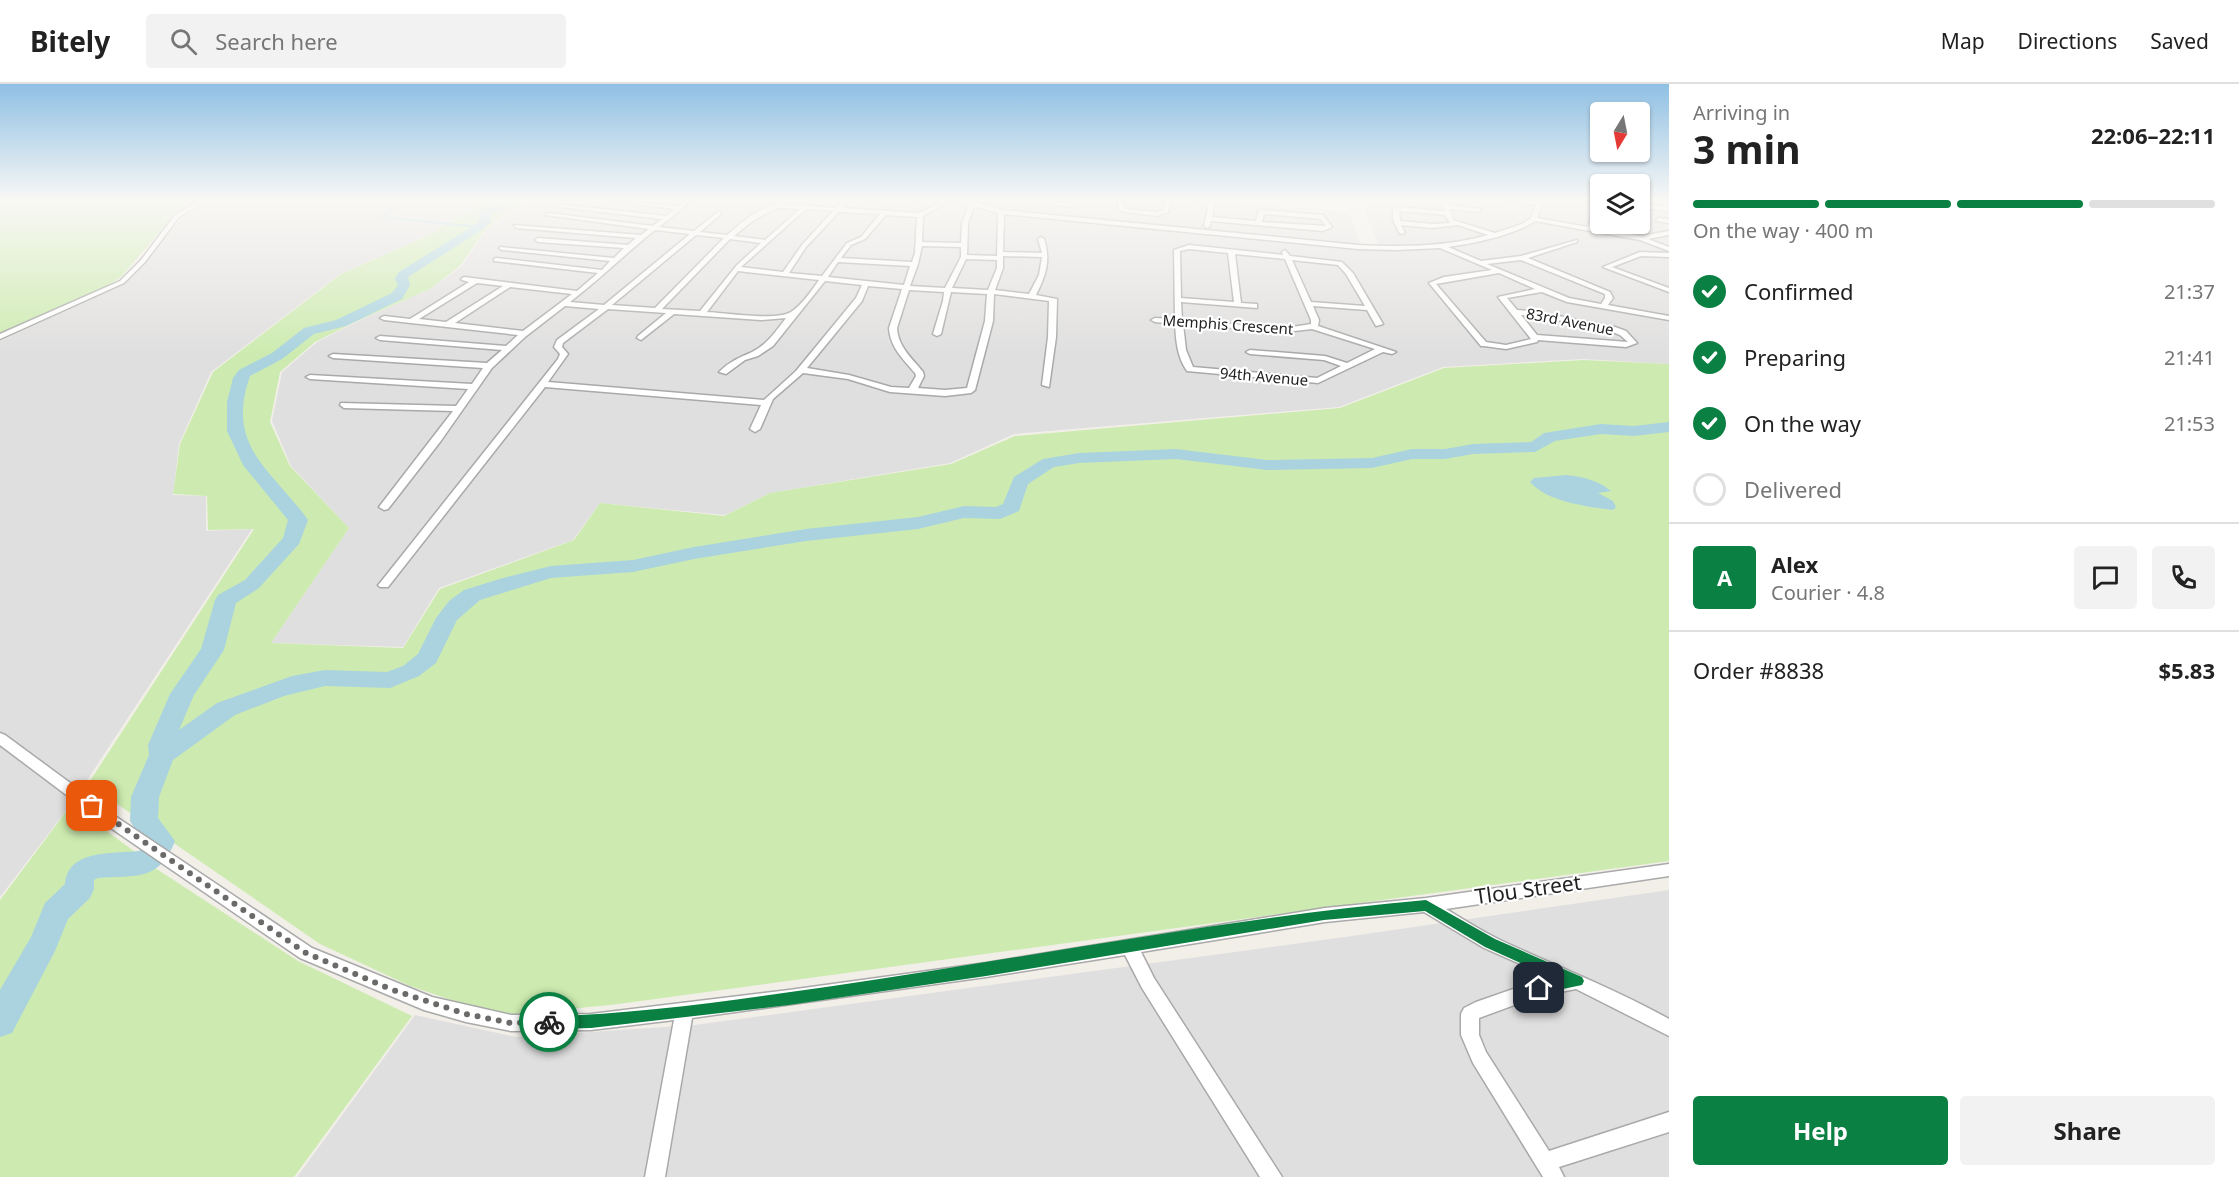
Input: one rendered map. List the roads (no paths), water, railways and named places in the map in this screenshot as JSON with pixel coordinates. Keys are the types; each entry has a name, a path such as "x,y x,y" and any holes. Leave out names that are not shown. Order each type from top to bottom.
{"street":[{"path":"0,337 122,282 150,252"},
{"path":"540,252 616,260"},
{"path":"384,507 489,366 525,333 579,293 625,252"},
{"path":"384,585 562,359 564,354 558,347 560,342 606,307 671,252"},
{"path":"656,311 713,252"},
{"path":"700,315 737,269 757,252"},
{"path":"785,274 800,252"},
{"path":"723,372 742,358 755,354 770,344 824,279 843,252"},
{"path":"912,391 920,376 919,372 896,344 893,336 900,303 908,288 917,252"},
{"path":"937,334 947,301 948,289 964,257 964,252"},
{"path":"801,370 849,377 890,389 955,393 971,390 983,350 992,291 1000,268 1002,252"},
{"path":"1032,296 1043,274 1045,252"},
{"path":"1177,321 1178,252"},
{"path":"1232,252 1238,304"},
{"path":"1240,252 1342,264 1347,267 1379,324"},
{"name":"Memphis Crescent","path":"1155,320 1286,330 1312,327 1315,325 1315,320 1284,252"},
{"path":"1454,252 1567,300 1668,318"},
{"path":"1479,263 1522,258 1541,252"},
{"path":"1669,255 1640,254 1606,267 1657,288 1669,290"},
{"path":"964,257 1046,255"},
{"path":"1522,258 1608,293 1610,298 1604,307"},
{"path":"496,260 603,272"},
{"path":"837,260 915,264"},
{"path":"737,269 908,288 992,291 1054,300 1046,385"},
{"path":"1500,271 1444,279 1432,283 1484,344 1506,347 1533,340 1535,337 1502,297 1541,290"},
{"path":"464,279 579,293"},
{"path":"411,321 476,280"},
{"path":"755,429 768,398 801,370 858,298 866,283"},
{"path":"447,325 510,284"},
{"path":"1179,300 1254,306"},
{"path":"565,304 700,315 775,318 794,313"},
{"path":"1308,304 1368,308"},
{"name":"83rd Avenue","path":"1513,312 1544,315 1612,329 1623,333 1632,343 1626,345 1535,337"},
{"path":"641,338 671,313"},
{"path":"384,318 525,333"},
{"name":"94th Avenue","path":"1177,321 1184,363 1190,369 1311,381 1323,380 1383,349"},
{"path":"1312,327 1392,352"},
{"path":"380,338 508,348"},
{"path":"1250,352 1325,358 1348,366"},
{"path":"333,356 489,366"},
{"path":"310,377 474,387"},
{"path":"543,384 766,403"},
{"path":"344,405 459,409"},
{"name":"Tlou Street","path":"0,738 110,820 306,953 390,989 466,1014 511,1023 591,1022 882,986 1324,915 1426,905 1669,870"},
{"path":"1426,905 1490,943 1632,1007 1669,1028"},
{"path":"1129,946 1148,983 1272,1177"},
{"path":"1577,981 1539,988 1470,1014 1470,1035 1479,1057 1549,1169 1669,1122"},
{"path":"655,1177 684,1012"}],"water":[{"path":"1566,475 1590,480 1606,487 1611,491 1598,493 1613,501 1616,507 1613,510 1557,499 1537,489 1530,482 1534,478"}],"waterway":[{"path":"162,755 161,745 182,694 212,650 226,600 252,584 292,540 298,520 252,465 235,431 235,402 241,378 244,373 277,356 309,331 341,323 397,296 404,285 401,279 403,275 437,252"},
{"path":"162,755 226,709 275,690 300,682 325,678 390,680 411,671 428,658 447,618 457,606 472,595 510,582 551,572 633,566 694,553 806,535 918,523 964,512 1000,513 1012,507 1020,481 1049,463 1079,458 1176,454 1267,465 1372,463 1412,454 1445,454 1473,449 1535,447 1550,437 1601,429 1634,431 1669,427"},
{"path":"0,1022 44,942 56,912 79,889 80,875 91,867 147,862 157,851 161,841 144,821 145,797 162,755"}]}
